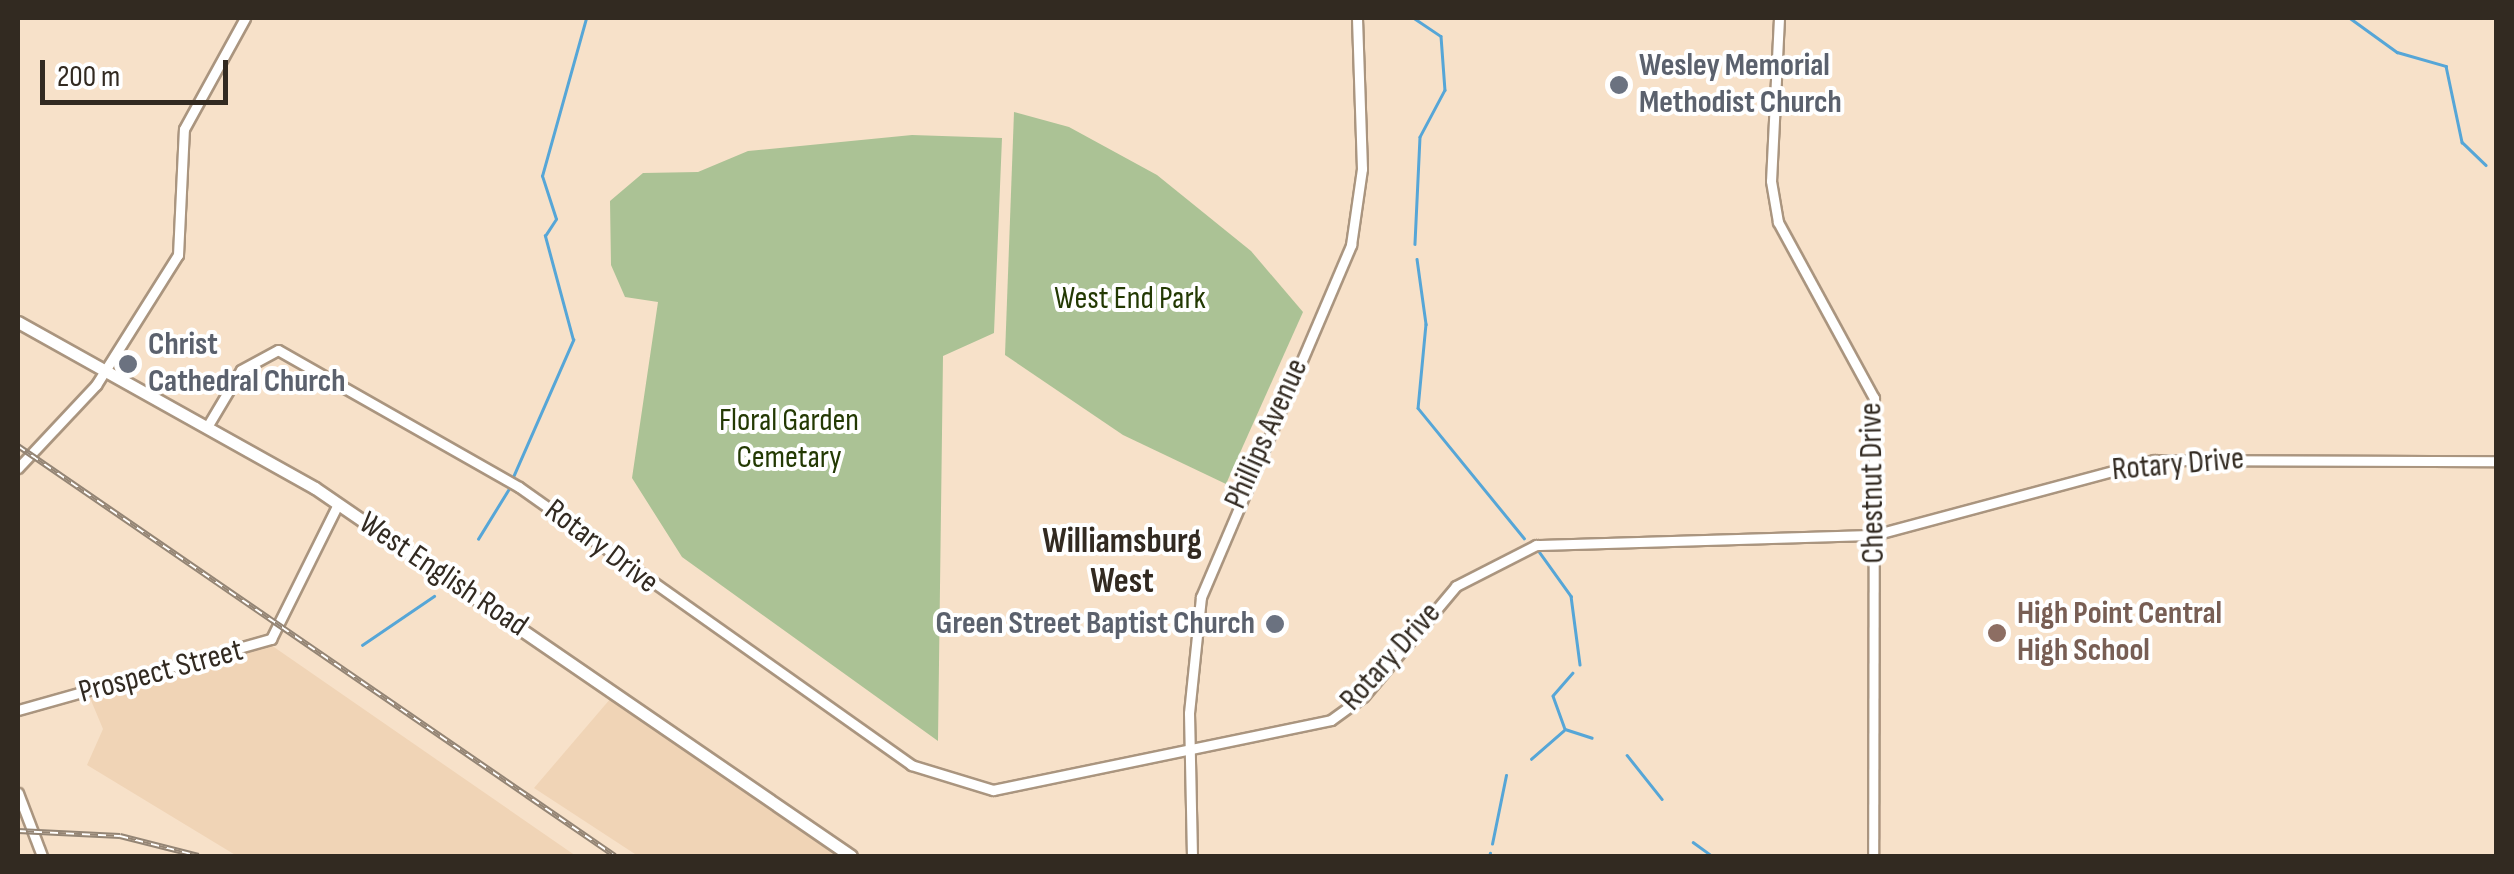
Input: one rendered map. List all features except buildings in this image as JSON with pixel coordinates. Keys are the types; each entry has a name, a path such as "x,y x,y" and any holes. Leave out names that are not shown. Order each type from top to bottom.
{"main road":[{"name":"West English Road","path":"18,322 338,504 851,856"}],"street":[{"path":"18,468 106,371 178,255 184,129 245,18"},
{"name":"Phillips Avenue","path":"1192,856 1190,752 1200,597 1352,245 1362,169 1357,18"},
{"name":"Chestnut Drive","path":"1778,18 1774,203 1804,283 1871,384 1872,856"},
{"name":"Rotary Drive","path":"207,427 241,370 278,350 519,487 937,780 1017,789 1331,720 1363,697 1456,586 1517,550 1874,535 2154,460 2496,461"},
{"name":"Prospect Street","path":"18,710 272,639 338,504"},
{"path":"18,794 42,856"}],"shaded area":[{"path":"271,645 576,856 237,856 87,765 103,729 90,698"},
{"path":"611,698 845,856 638,856 534,788"}],"green space":[{"name":"West End Park","path":"1014,112 1069,127 1157,175 1251,251 1303,312 1226,484 1123,435 1005,355"},
{"name":"Floral Garden Cemetary","path":"912,135 1002,138 994,333 943,356 938,741 682,557 632,478 658,302 625,297 611,265 610,201 643,173 698,172 748,151"}],"waterway":[{"path":"513,477 573,340 545,236 556,219 542,176 586,18"},
{"path":"1414,18 1441,36 1445,90 1420,137 1415,244"},
{"path":"2350,18 2397,52 2446,66 2462,142 2486,165"},
{"path":"1417,259 1426,324 1418,408 1524,538"},
{"path":"478,539 510,487"},
{"path":"1538,550 1571,596 1580,664"},
{"path":"362,645 434,596"},
{"path":"1573,673 1553,696 1565,729 1592,738"},
{"path":"1531,759 1563,731"},
{"path":"1627,755 1662,799"},
{"path":"1492,844 1506,775"},
{"path":"1693,842 1712,856"}],"railway":[{"path":"18,446 615,856"},
{"path":"18,831 120,836 199,856"}],"place":[{"name":"Wesley Memorial Methodist Church","path":"1619,85"},
{"name":"Christ Cathedral Church","path":"128,364"},
{"name":"Green Street Baptist Church","path":"1275,624"},
{"name":"High Point Central High School","path":"1997,633"}],"district":[{"name":"Williamsburg West","path":"1122,562"}]}
